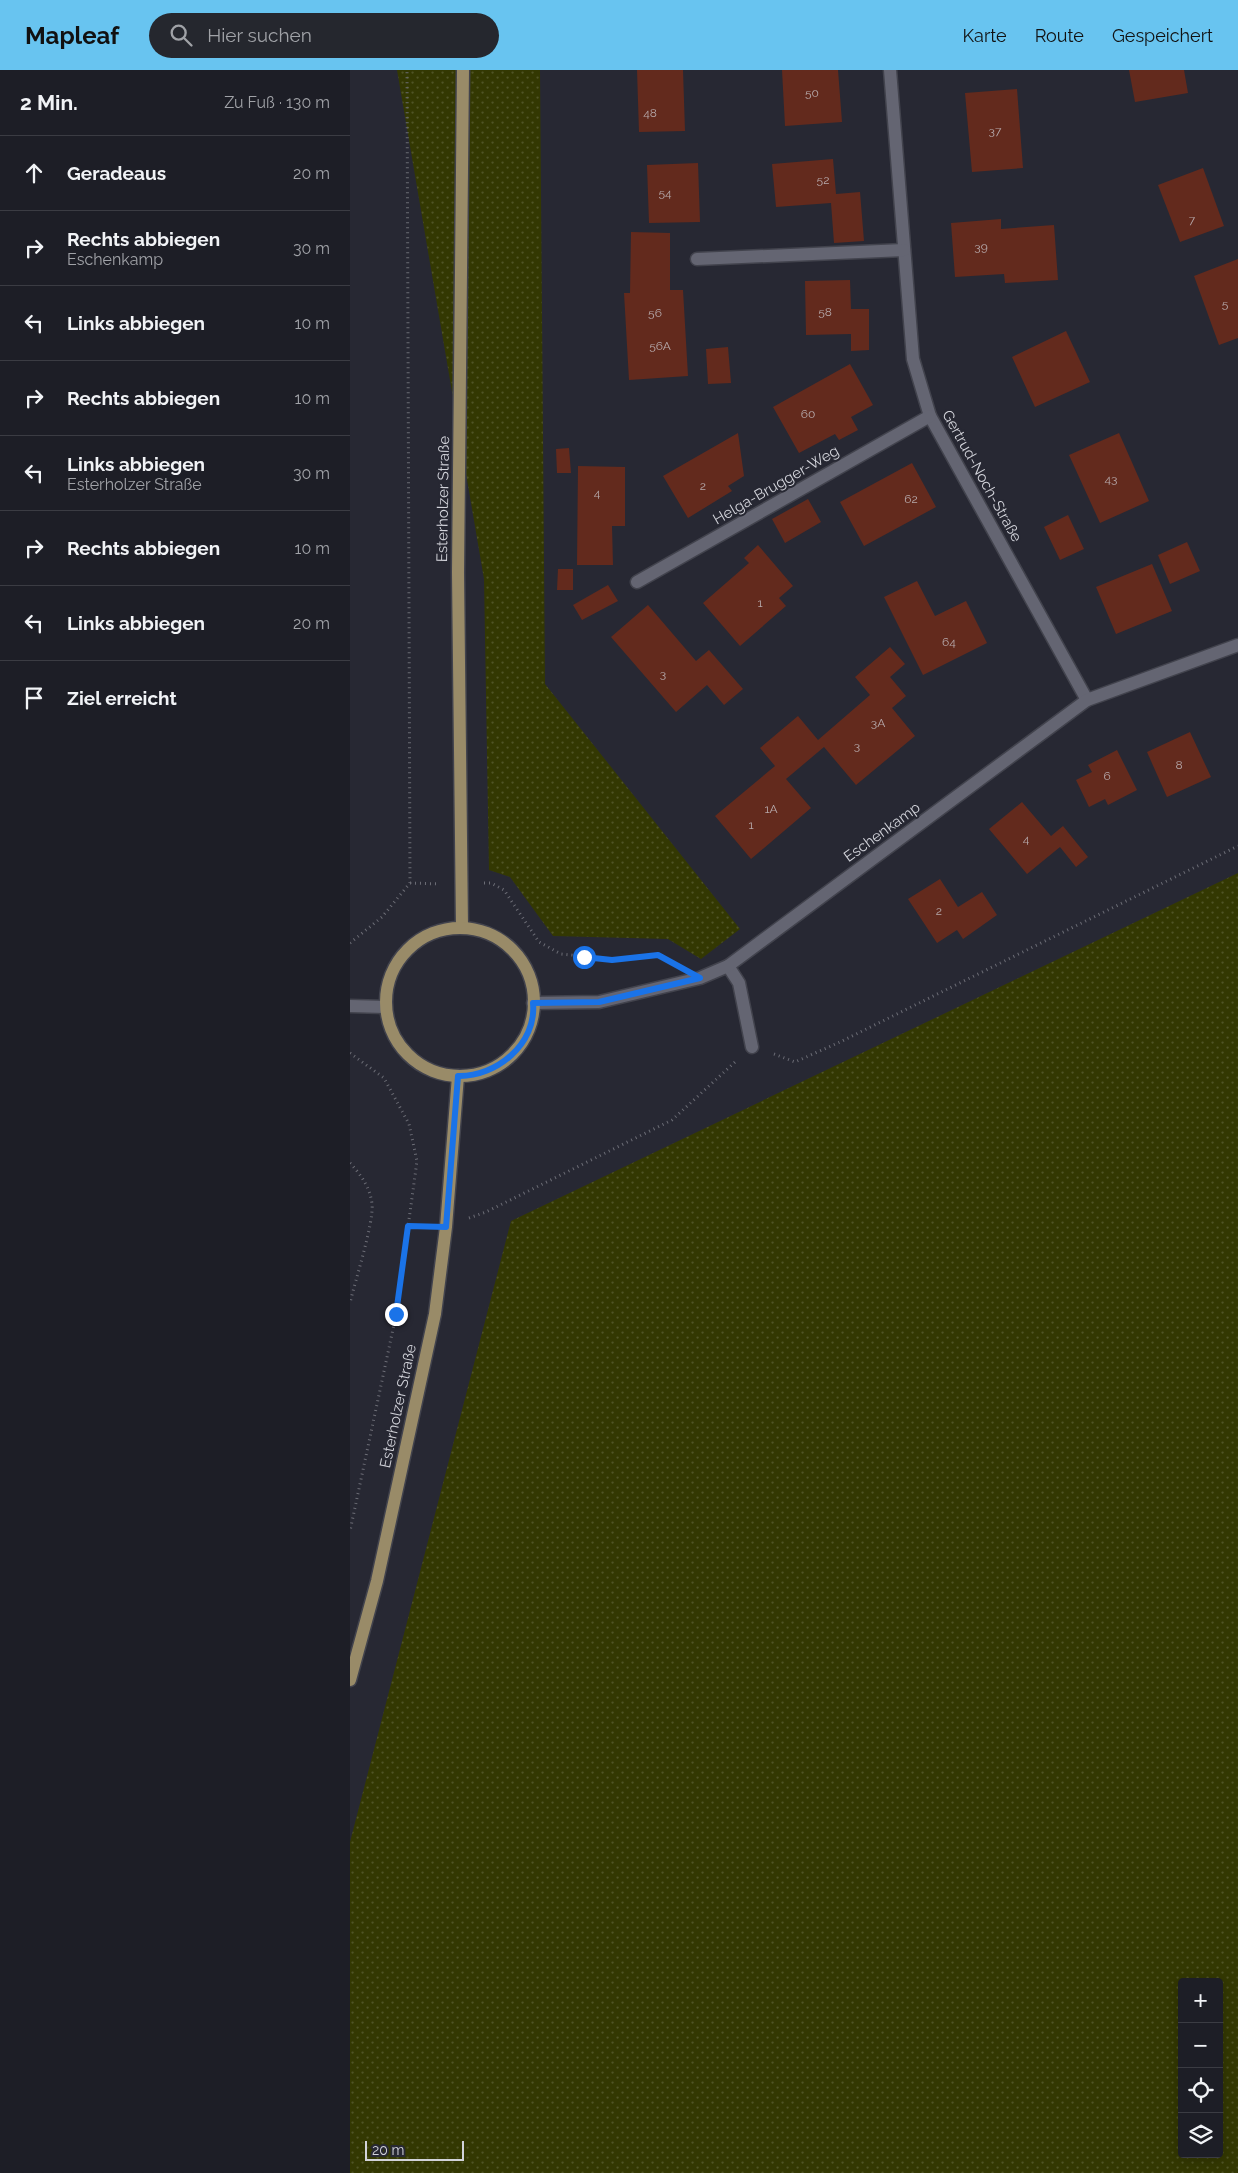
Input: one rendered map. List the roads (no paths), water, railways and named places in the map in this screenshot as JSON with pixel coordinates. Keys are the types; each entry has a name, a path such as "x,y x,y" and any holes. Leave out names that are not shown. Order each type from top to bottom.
{"main road":[{"name":"Esterholzer Straße","path":"462,927 458,563 463,70"},
{"path":"462,927 486,932 507,944 523,963 532,985 533,1003 534,1010 528,1033 514,1054 494,1068 471,1076 446,1076 423,1067 404,1052 391,1031 385,1007 387,983 398,960 415,942 437,931 462,927"},
{"name":"Esterholzer Straße","path":"350,1680 377,1582 435,1314 446,1227 458,1076"}],"street":[{"name":"Gertrud-Noch-Straße","path":"890,70 914,359 930,416 1088,700"},
{"path":"697,259 904,250"},
{"name":"Helga-Brugger-Weg","path":"637,582 930,416"},
{"name":"Eschenkamp","path":"533,1003 599,1002 700,978 728,966 1088,700 1238,645"},
{"path":"728,966 739,983 752,1047"},
{"path":"350,1006 385,1007"}]}
